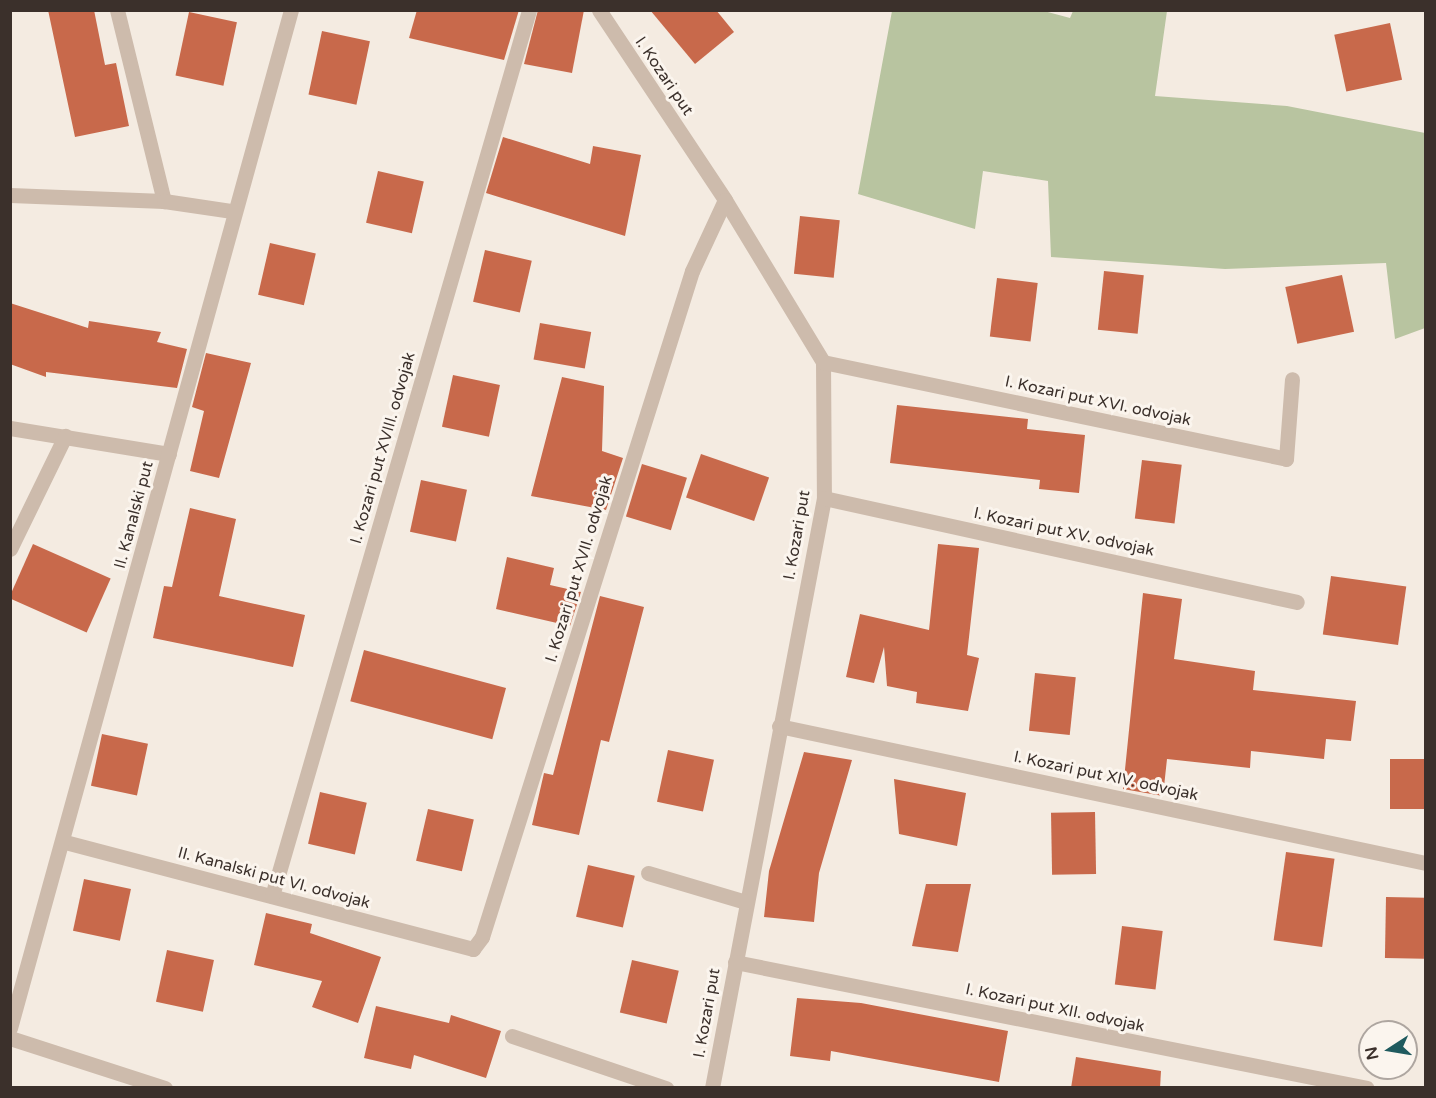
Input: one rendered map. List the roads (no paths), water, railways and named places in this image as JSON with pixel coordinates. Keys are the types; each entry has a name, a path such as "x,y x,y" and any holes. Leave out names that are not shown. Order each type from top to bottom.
{"street":[{"path":"117,10 164,201"},
{"name":"II. Kanalski put","path":"10,1028 65,842 232,211 291,10"},
{"name":"I. Kozari put XVIII. odvojak","path":"272,896 530,10"},
{"name":"I. Kozari put","path":"599,10 725,200 823,362 824,498 712,1088"},
{"path":"10,195 164,201 232,211"},
{"name":"I. Kozari put XVII. odvojak","path":"473,949 486,928 692,271 725,200"},
{"name":"I. Kozari put XVI. odvojak","path":"823,362 1286,459 1292,379"},
{"path":"10,428 169,454"},
{"path":"10,549 34,510 65,436"},
{"name":"I. Kozari put XV. odvojak","path":"824,498 1298,602"},
{"name":"I. Kozari put XIV. odvojak","path":"779,726 1425,863"},
{"name":"II. Kanalski put VI. odvojak","path":"65,842 473,949"},
{"path":"648,873 746,902"},
{"name":"I. Kozari put XII. odvojak","path":"735,962 1367,1088"},
{"path":"512,1036 666,1088"},
{"path":"10,1038 165,1088"}]}
